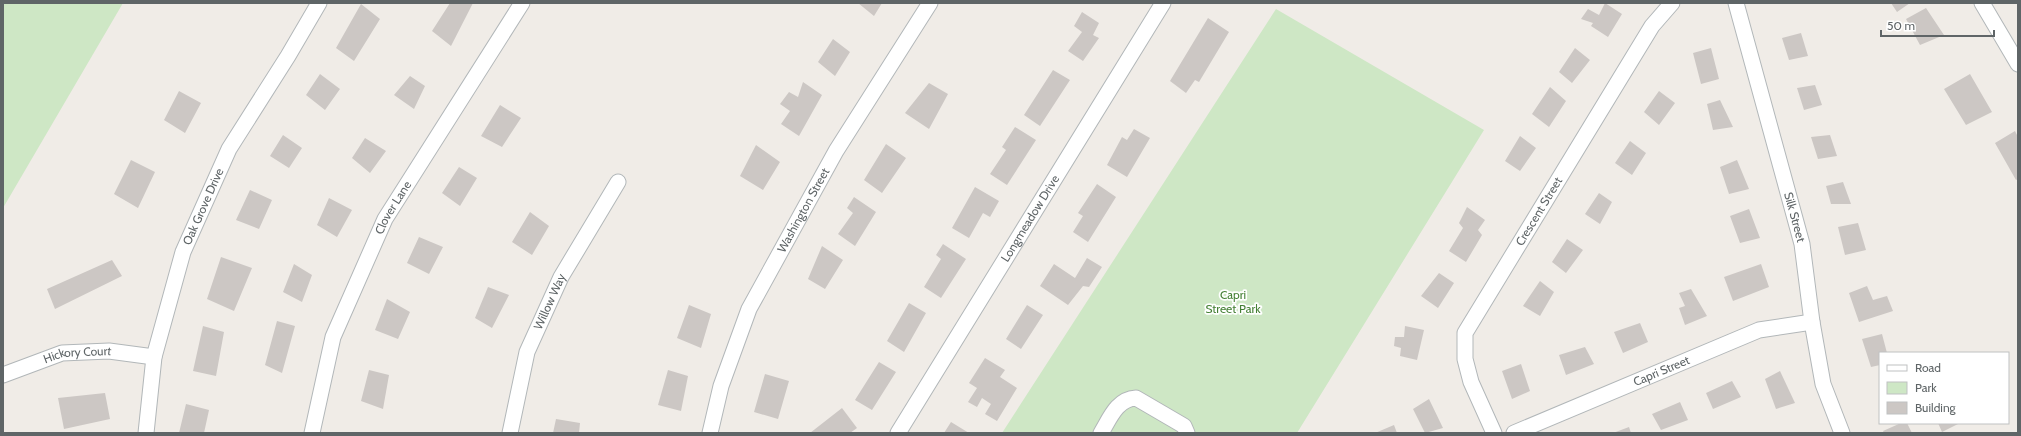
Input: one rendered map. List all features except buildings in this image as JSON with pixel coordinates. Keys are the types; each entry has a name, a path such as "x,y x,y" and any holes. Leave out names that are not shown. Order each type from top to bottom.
{"street":[{"name":"Oak Grove Drive","path":"146,433 154,357 183,252 229,149 288,56 319,3"},
{"name":"Clover Lane","path":"312,433 332,337 385,219 522,3"},
{"name":"Washington Street","path":"710,433 721,386 749,309 836,152 930,3"},
{"name":"Longmeadow Drive","path":"898,433 1163,3"},
{"name":"Crescent Street","path":"1494,433 1471,382 1465,359 1465,333 1652,26 1672,3"},
{"name":"Silk Street","path":"1736,3 1802,244 1812,322 1823,384 1842,433"},
{"path":"1982,3 2018,64"},
{"name":"Willow Way","path":"510,433 527,352 561,277 618,182"},
{"name":"Capri Street","path":"1514,433 1759,330 1812,322"},
{"name":"Hickory Court","path":"3,375 62,353 109,351 154,357"},
{"path":"1101,433 1120,404 1128,398 1136,398 1184,426 1187,433"}],"green space":[{"path":"3,3 123,3 3,208"},
{"name":"Capri Street Park","path":"1276,9 1484,130 1297,433 1002,433"}]}
